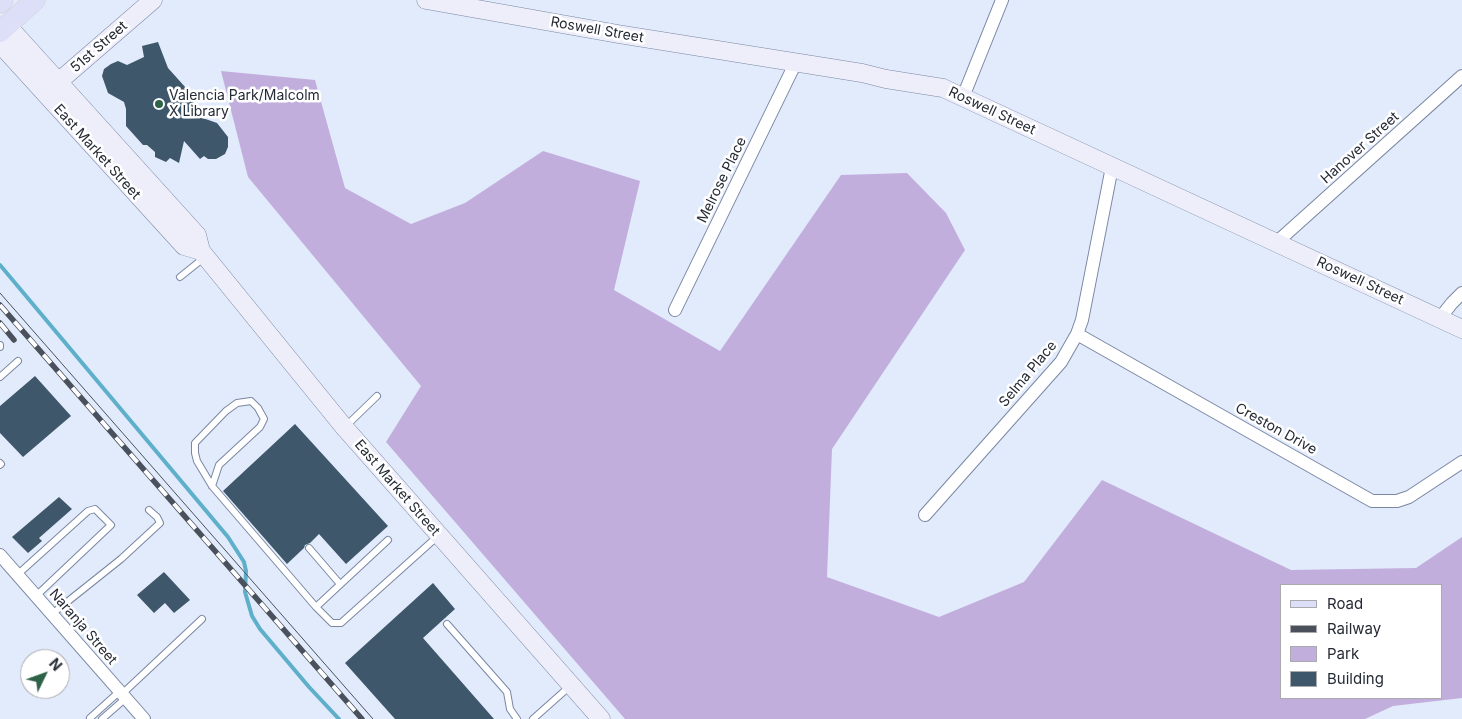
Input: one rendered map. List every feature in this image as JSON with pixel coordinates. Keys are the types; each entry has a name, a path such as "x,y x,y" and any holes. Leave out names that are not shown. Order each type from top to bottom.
{"main road":[{"path":"0,3 3,0"},
{"path":"5,32 35,0"}],"street":[{"name":"51st Street","path":"44,94 153,0"},
{"name":"Roswell Street","path":"426,0 943,88 1462,329"},
{"path":"963,97 1002,0"},
{"name":"East Market Street","path":"5,32 58,83 197,235 203,254 344,427 602,719"},
{"name":"East Market Street","path":"5,32 44,94 184,246 203,254"},
{"name":"Melrose Place","path":"676,310 796,62"},
{"name":"Hanover Street","path":"1277,242 1462,76"},
{"name":"Selma Place","path":"925,515 1062,362 1077,334 1082,320 1112,167"},
{"path":"1440,318 1462,293"},
{"name":"Creston Drive","path":"1077,334 1372,500 1397,501 1409,497 1462,462"},
{"name":"Naranja Street","path":"0,555 144,719"}],"lane":[{"path":"180,277 203,254"},
{"path":"0,377 18,361"},
{"path":"344,427 377,396"},
{"path":"212,486 219,465 260,426 264,419 258,408 251,401 237,403 226,411 195,443 197,461 212,486 332,623 341,623 439,535"},
{"path":"17,574 88,511 95,509 111,524 36,596"},
{"path":"52,614 120,559 160,523 157,517 149,510"},
{"path":"316,607 388,540"},
{"path":"308,548 340,584"},
{"path":"102,719 123,695 202,619"},
{"path":"447,624 507,692 510,709 518,719"},
{"path":"533,719 571,685"},
{"path":"90,718 123,695"}],"green space":[{"path":"221,71 315,80 345,188 411,224 465,203 543,151 640,181 614,290 720,351 841,175 907,173 946,213 965,250 832,449 827,577 939,617 1024,582 1102,480 1291,570 1416,568 1462,537 1462,698 1393,706 1365,719 625,719 386,442 421,386 248,177"}],"building":[{"name":"Valencia Park/Malcolm X Library","path":"158,42 168,68 186,88 197,94 192,106 198,108 194,115 217,123 228,137 228,147 225,154 216,159 208,159 204,156 200,159 184,141 179,163 170,158 166,162 155,157 155,152 147,145 143,145 126,126 124,102 108,93 102,76 104,69 118,61 127,65 144,57 142,46"},
{"path":"35,376 71,416 23,457 0,433 0,406"},
{"path":"295,424 388,526 346,564 319,534 310,543 305,545 287,564 223,491"},
{"path":"59,497 72,509 39,538 42,541 28,553 12,537"},
{"path":"164,572 190,600 174,613 165,603 154,613 137,595"},
{"path":"433,583 455,609 423,638 494,719 395,719 345,663"}],"waterway":[{"path":"0,265 228,537 244,562 246,571 245,592 252,616 260,629 339,719"}],"tram line":[{"path":"0,293 373,719"}],"railway":[{"path":"0,305 362,719"},
{"path":"0,323 14,340"}],"place":[{"name":"Valencia Park/Malcolm X Library","path":"159,104"}]}
